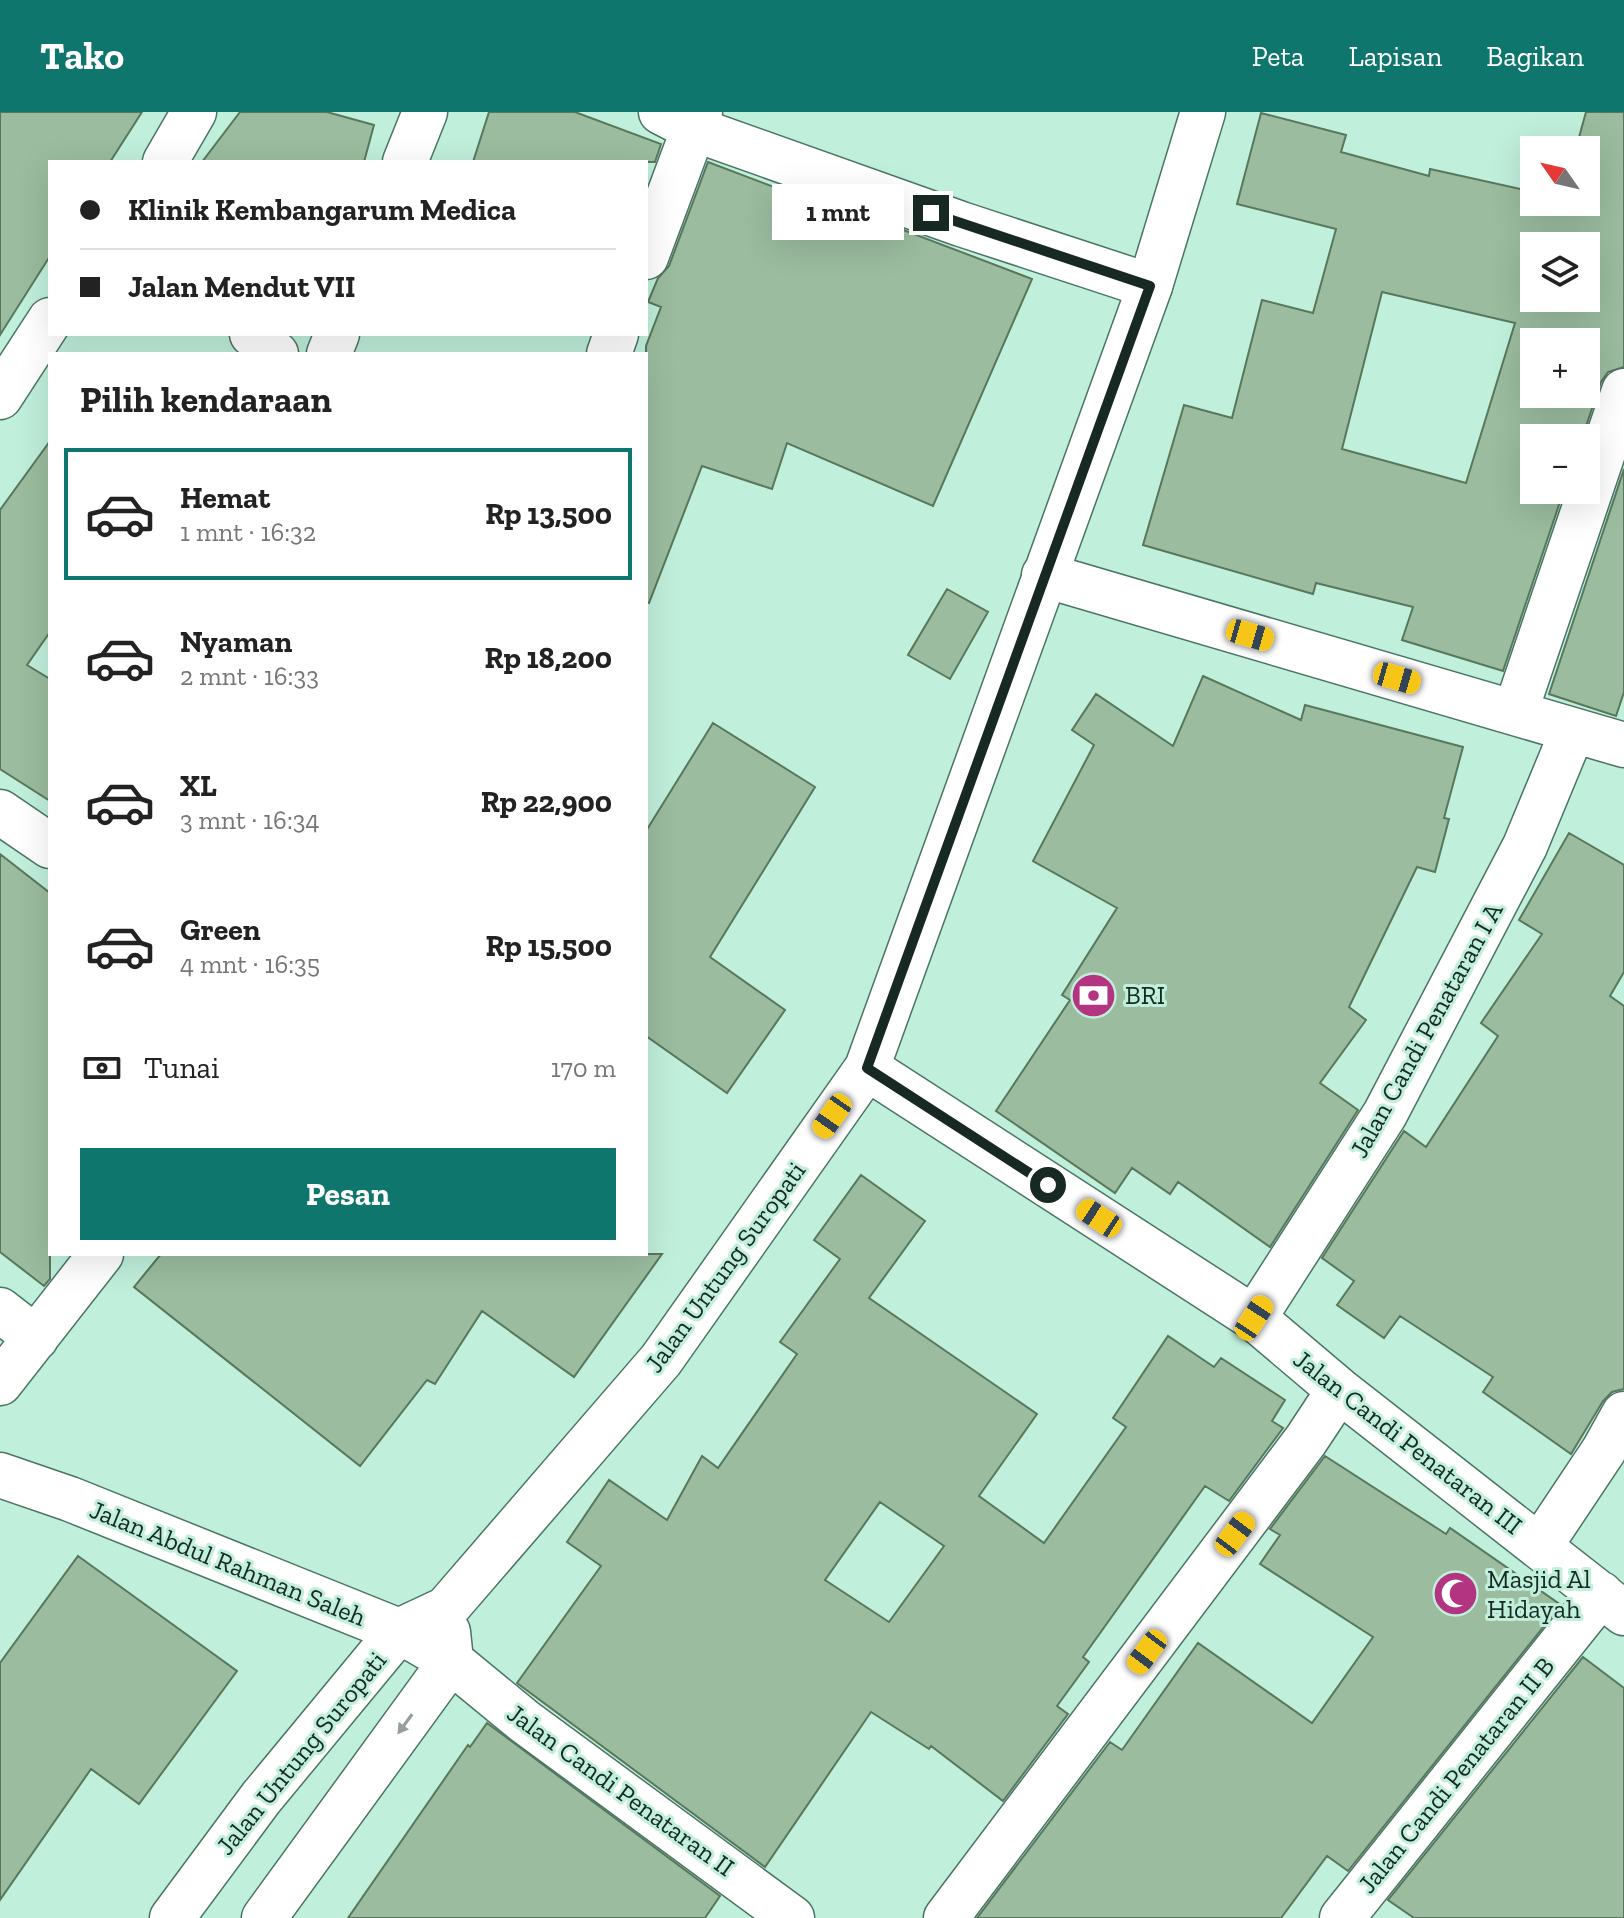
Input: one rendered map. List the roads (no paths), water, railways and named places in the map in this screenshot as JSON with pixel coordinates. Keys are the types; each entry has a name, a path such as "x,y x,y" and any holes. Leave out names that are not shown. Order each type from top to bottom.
{"street":[{"path":"166,160 194,112"},
{"path":"406,160 425,112"},
{"name":"Jalan Untung Suropati","path":"172,1918 261,1798 399,1631 446,1609 661,1360 867,1068 1150,286 1203,112"},
{"path":"648,250 685,118 961,224 1150,286"},
{"path":"0,397 48,323"},
{"path":"254,336 274,352"},
{"path":"1515,713 1622,407"},
{"path":"1044,575 1624,745"},
{"name":"Jalan Candi Penataran I A","path":"1254,1318 1385,1114 1525,846 1573,730"},
{"path":"0,812 48,845"},
{"name":"Jalan Candi Penataran III","path":"867,1068 1254,1318 1339,1390 1612,1603"},
{"path":"0,1383 99,1256"},
{"path":"0,1310 36,1338"},
{"path":"946,1918 1306,1440 1339,1390"},
{"path":"1540,1546 1604,1450 1624,1414"},
{"name":"Jalan Abdul Rahman Saleh","path":"0,1475 70,1499 399,1631 451,1661"},
{"name":"Jalan Candi Penataran II B","path":"1342,1918 1612,1603"},
{"path":"264,1918 451,1661 446,1609"},
{"name":"Jalan Candi Penataran II","path":"451,1661 524,1721 792,1918"}],"place":[{"name":"BRI","path":"1094,995"},
{"name":"Masjid Al Hidayah","path":"1456,1594"}]}
